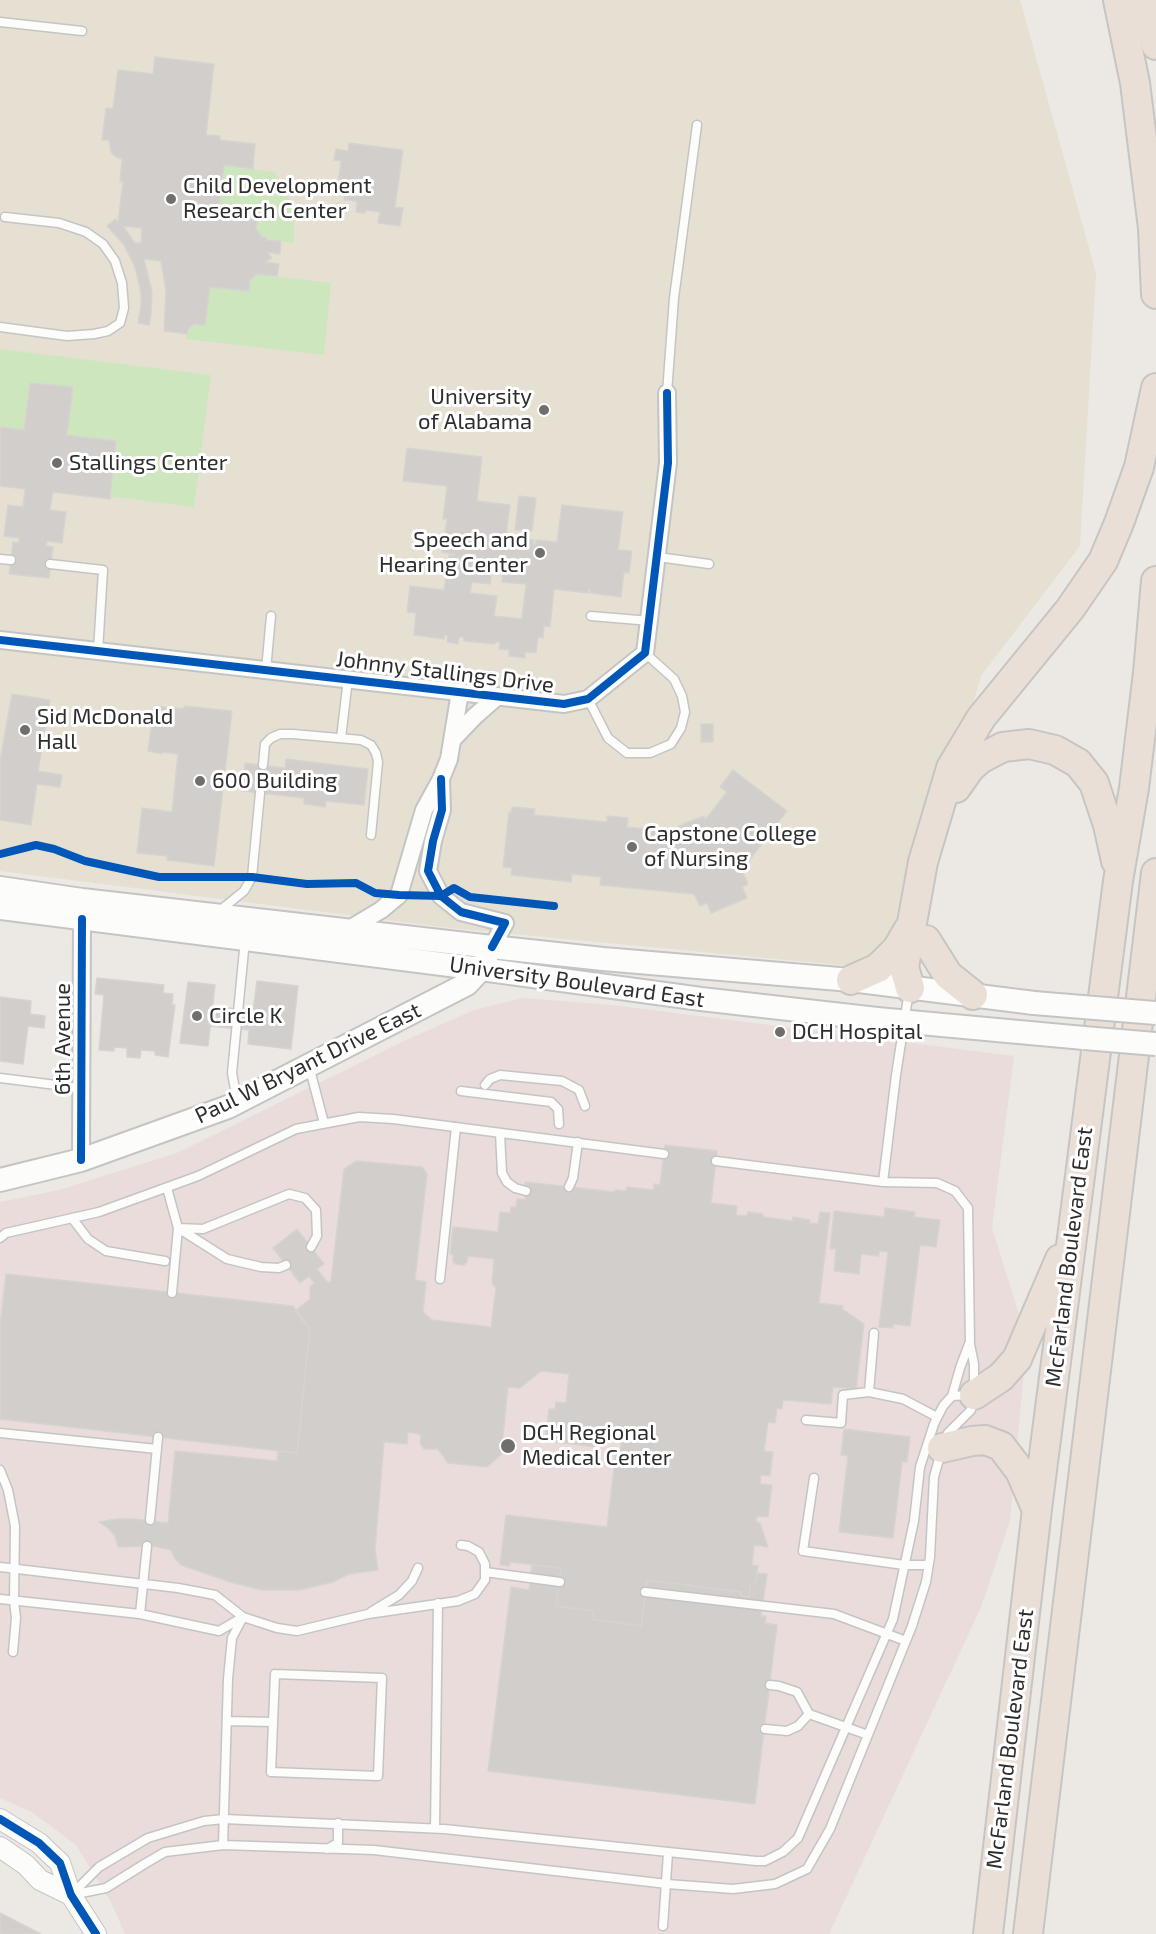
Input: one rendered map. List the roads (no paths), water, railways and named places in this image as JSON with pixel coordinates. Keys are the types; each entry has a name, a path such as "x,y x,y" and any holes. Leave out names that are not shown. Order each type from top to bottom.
{"highway":[{"path":"1118,0 1135,83 1153,228 1156,294"},
{"path":"1146,0 1156,45"},
{"path":"973,995 948,975 919,931 923,862 951,768 981,718 1070,609 1103,561 1139,467 1156,388"},
{"name":"McFarland Boulevard East","path":"988,1934 1037,1509 1118,881 1135,777 1148,673 1156,581"},
{"path":"910,988 904,967 919,931 936,877 955,789 970,768 986,755 1003,747 1029,744 1042,746 1067,755 1087,773 1097,790 1108,825 1118,881"},
{"name":"McFarland Boulevard East","path":"1028,1934 1156,873"},
{"path":"851,980 878,968 919,931"},
{"path":"963,1396 1001,1377 1017,1359 1073,1230"},
{"path":"942,1448 986,1440 1001,1446 1020,1471 1037,1509"}],"main road":[{"name":"University Boulevard East","path":"0,888 81,900 492,947 851,980 1034,1003 1156,1013"},
{"name":"University Boulevard East","path":"0,908 701,999 905,1021 1156,1044"},
{"name":"Paul W Bryant Drive East","path":"0,1180 81,1160 237,1102 467,984 482,969 492,947"}],"street":[{"path":"588,699 645,653 668,463 667,393"},
{"name":"Johnny Stallings Drive","path":"0,640 564,704 588,699"},
{"path":"345,931 381,910 399,895 424,810 449,759 460,692"},
{"path":"453,739 498,696"},
{"path":"441,779 442,810 433,840 428,871 441,896 461,912 505,923 492,947"},
{"name":"6th Avenue","path":"81,919 81,1160"},
{"path":"0,1819 39,1843 60,1863 71,1894 96,1934"},
{"path":"0,1847 26,1865 40,1880 71,1894"}],"lane":[{"path":"0,22 81,31"},
{"path":"667,393 674,298 697,125"},
{"path":"0,327 68,336 94,334 108,331 120,323 124,308 122,283 115,261 103,244 86,232 58,223 5,217"},
{"path":"658,557 709,564"},
{"path":"0,559 11,560"},
{"path":"51,564 103,570 98,651"},
{"path":"266,670 271,616"},
{"path":"591,616 650,621"},
{"path":"588,699 609,738 627,753 650,753 671,744 681,728 685,712 682,696 674,679 645,653"},
{"path":"341,738 348,679"},
{"path":"262,765 265,744 280,734 361,740 371,745 378,762 370,835"},
{"path":"215,914 244,891 252,877 260,793"},
{"path":"237,1102 231,1073 245,939"},
{"path":"883,1182 896,1075 910,988"},
{"path":"309,1065 324,1123"},
{"path":"485,1085 490,1079 500,1075 562,1081 579,1090 585,1106"},
{"path":"0,1078 80,1088"},
{"path":"461,1091 551,1102 558,1109 559,1124"},
{"path":"0,1238 6,1233 99,1212 167,1188 198,1176 296,1129 359,1117 393,1119 664,1154"},
{"path":"440,1279 456,1127"},
{"path":"500,1133 502,1173 507,1182 515,1188 526,1191"},
{"path":"568,1187 573,1178 578,1142"},
{"path":"71,1894 99,1867 148,1838 204,1821 224,1819 435,1828 756,1862 765,1861 783,1852 798,1838 893,1619 914,1521 920,1467 937,1417 942,1406 963,1396 974,1364 970,1344 968,1208 955,1191 937,1183 883,1182 716,1161"},
{"path":"167,1188 178,1228 172,1293"},
{"path":"178,1228 203,1229 289,1194 305,1198 316,1210 317,1236 310,1247"},
{"path":"72,1218 88,1239 106,1251 165,1261"},
{"path":"178,1228 227,1259 261,1267 279,1268 286,1265"},
{"path":"868,1392 874,1333"},
{"path":"71,1894 106,1888 165,1852 224,1845 374,1850 667,1884 733,1889 775,1884 807,1869 830,1829 906,1641 926,1582 934,1477 948,1433 970,1410 963,1396 960,1368 970,1344"},
{"path":"806,1420 840,1423 843,1395 868,1392 903,1399 937,1417"},
{"path":"0,1433 157,1449"},
{"path":"150,1520 158,1437"},
{"path":"0,1470 8,1490 15,1526 14,1601 16,1618 13,1652"},
{"path":"814,1478 803,1551 904,1565 928,1565"},
{"path":"0,1567 178,1588 215,1595 243,1617 277,1628 297,1630 368,1614 458,1601 475,1594 485,1580 485,1564 479,1552 461,1545"},
{"path":"140,1614 147,1546"},
{"path":"368,1614 399,1595 412,1581 418,1569"},
{"path":"485,1572 560,1582"},
{"path":"645,1592 834,1614 906,1641"},
{"path":"0,1599 140,1614 219,1631 243,1617"},
{"path":"435,1828 438,1603"},
{"path":"224,1845 228,1679 232,1638 243,1617"},
{"path":"275,1674 382,1678 378,1776 271,1772 273,1722 275,1674"},
{"path":"770,1685 797,1692 809,1714 868,1735"},
{"path":"765,1729 787,1731 798,1726 809,1714"},
{"path":"227,1721 273,1722"},
{"path":"326,1849 338,1843 338,1823"},
{"path":"663,1926 668,1853"}],"place":[{"name":"Child Development Research Center","path":"171,199"},
{"name":"University of Alabama","path":"544,410"},
{"name":"Stallings Center","path":"57,463"},
{"name":"Speech and Hearing Center","path":"540,553"},
{"name":"Sid McDonald Hall","path":"25,730"},
{"name":"600 Building","path":"200,781"},
{"name":"Capstone College of Nursing","path":"632,847"},
{"name":"Circle K","path":"197,1016"},
{"name":"DCH Hospital","path":"780,1032"},
{"name":"DCH Regional Medical Center","path":"508,1446"}]}
